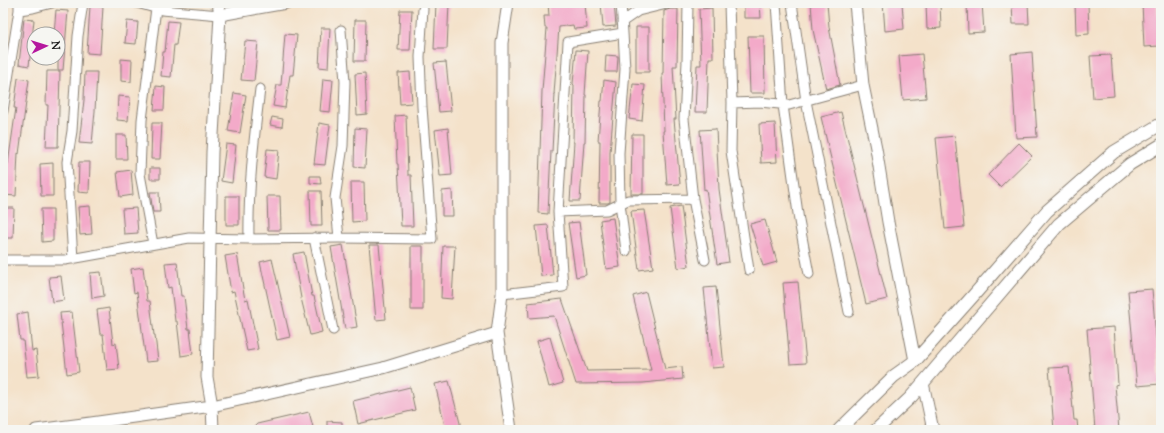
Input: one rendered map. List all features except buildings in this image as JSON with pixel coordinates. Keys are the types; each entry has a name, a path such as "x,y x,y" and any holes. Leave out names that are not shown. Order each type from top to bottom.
{"main road":[{"path":"839,430 894,376 915,360 1047,211 1114,152 1161,124"},
{"path":"876,430 924,383 1059,224 1130,164 1161,145"}],"street":[{"path":"3,111 19,6 33,8 52,3"},
{"path":"73,259 67,162 72,131 78,36 82,3"},
{"path":"137,3 162,10 220,14 286,3"},
{"path":"212,430 212,406 207,377 212,152 220,14 218,3"},
{"path":"508,3 502,43 502,294 497,333 511,430"},
{"path":"621,3 625,69 619,153 620,203 626,251"},
{"path":"622,22 638,11 671,3"},
{"path":"688,3 684,119 693,199 705,260"},
{"path":"729,3 732,104 731,151 749,270"},
{"path":"776,3 783,105 799,221 809,274"},
{"path":"792,3 806,101 849,312"},
{"path":"855,3 863,85 915,360"},
{"path":"153,244 140,174 142,120 156,8"},
{"path":"3,260 65,260 189,238 340,238 432,240 420,57 423,10"},
{"path":"340,238 335,198 343,146 345,82 342,30"},
{"path":"502,294 563,287 558,212 568,42 623,33"},
{"path":"732,104 760,102 789,105 863,85"},
{"path":"249,239 249,210 254,137 260,89"},
{"path":"558,212 608,210 628,200 693,199"},
{"path":"314,238 333,330"},
{"path":"36,430 212,406 383,368 497,333"},
{"path":"924,383 933,430"}]}
